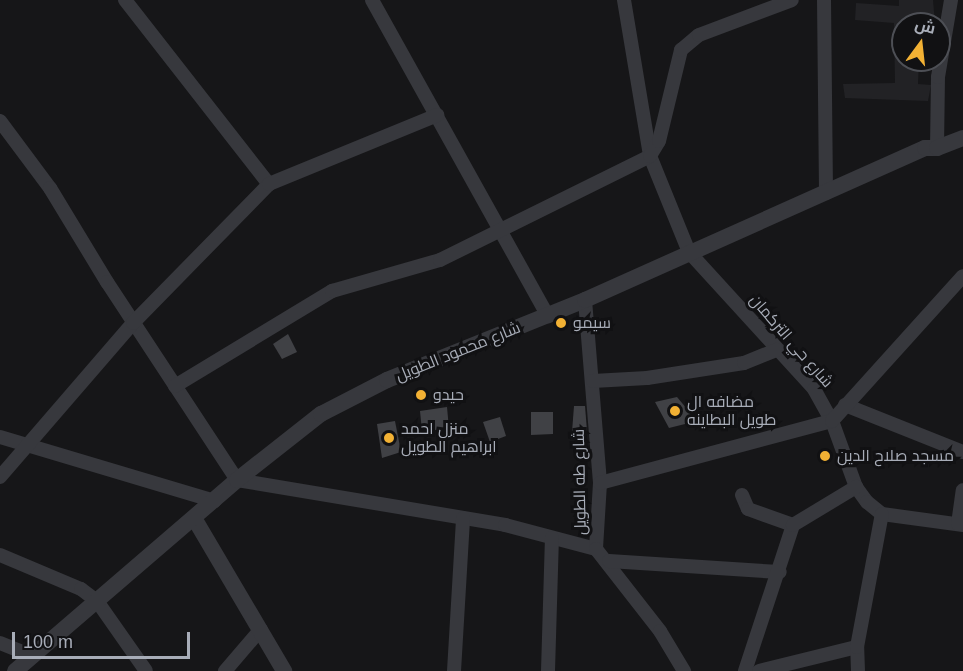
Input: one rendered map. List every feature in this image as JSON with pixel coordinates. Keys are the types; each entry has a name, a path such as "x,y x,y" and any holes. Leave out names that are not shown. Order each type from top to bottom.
{"street":[{"path":"125,0 269,184"},
{"path":"372,0 548,316"},
{"name":"شارع حي التركمان","path":"624,0 650,156 689,252 814,389 832,421 856,487 882,514"},
{"path":"175,386 340,287 441,260 650,156 659,141 681,50 699,35 792,0"},
{"path":"824,0 826,194"},
{"path":"932,145 938,77 951,0"},
{"path":"0,477 133,322 269,184 437,115"},
{"path":"0,121 50,188 133,322 237,480 464,518 596,549"},
{"path":"932,145 963,126"},
{"name":"شارع محمود الطويل","path":"15,671 237,480 321,414 387,380 548,316 932,145 963,138"},
{"path":"600,483 832,421 963,276"},
{"name":"شارع طه الطويل","path":"585,300 600,483 596,549 609,561 684,671"},
{"path":"593,381 647,378 744,363 777,350"},
{"path":"845,405 963,452"},
{"path":"0,437 215,501"},
{"path":"745,671 780,572 793,525 856,487"},
{"path":"858,671 857,646 882,514 960,525 963,490"},
{"path":"742,495 748,509 793,525"},
{"path":"194,518 284,671"},
{"path":"454,671 464,518"},
{"path":"548,671 552,538"},
{"path":"0,555 81,590 97,601 146,671"},
{"path":"609,561 780,572"},
{"path":"225,671 261,629"},
{"path":"0,643 33,656"},
{"path":"759,671 857,646"}],"shaded area":[{"path":"899,0 933,0 934,12 891,12 891,23 855,20 856,3 899,6"},
{"path":"895,72 918,72 918,84 931,85 928,101 845,98 843,84 895,83"}],"building":[{"path":"288,334 297,352 282,359 273,344"},
{"name":"مضافه ال طويل البطاينه","path":"677,397 697,421 669,428 655,402"},
{"path":"574,406 585,406 587,431 572,432"},
{"path":"447,407 449,429 422,431 420,411"},
{"path":"531,412 553,412 553,434 531,435"},
{"path":"500,417 506,436 490,442 483,422"},
{"name":"منزل احمد ابراهيم الطويل","path":"395,421 401,452 382,458 377,424"}],"place":[{"name":"سيمو","path":"561,323"},
{"name":"حيدو","path":"421,395"},
{"name":"مضافه ال طويل البطاينه","path":"675,411"},
{"name":"منزل احمد ابراهيم الطويل","path":"389,438"},
{"name":"مسجد صلاح الدين","path":"825,456"}]}
